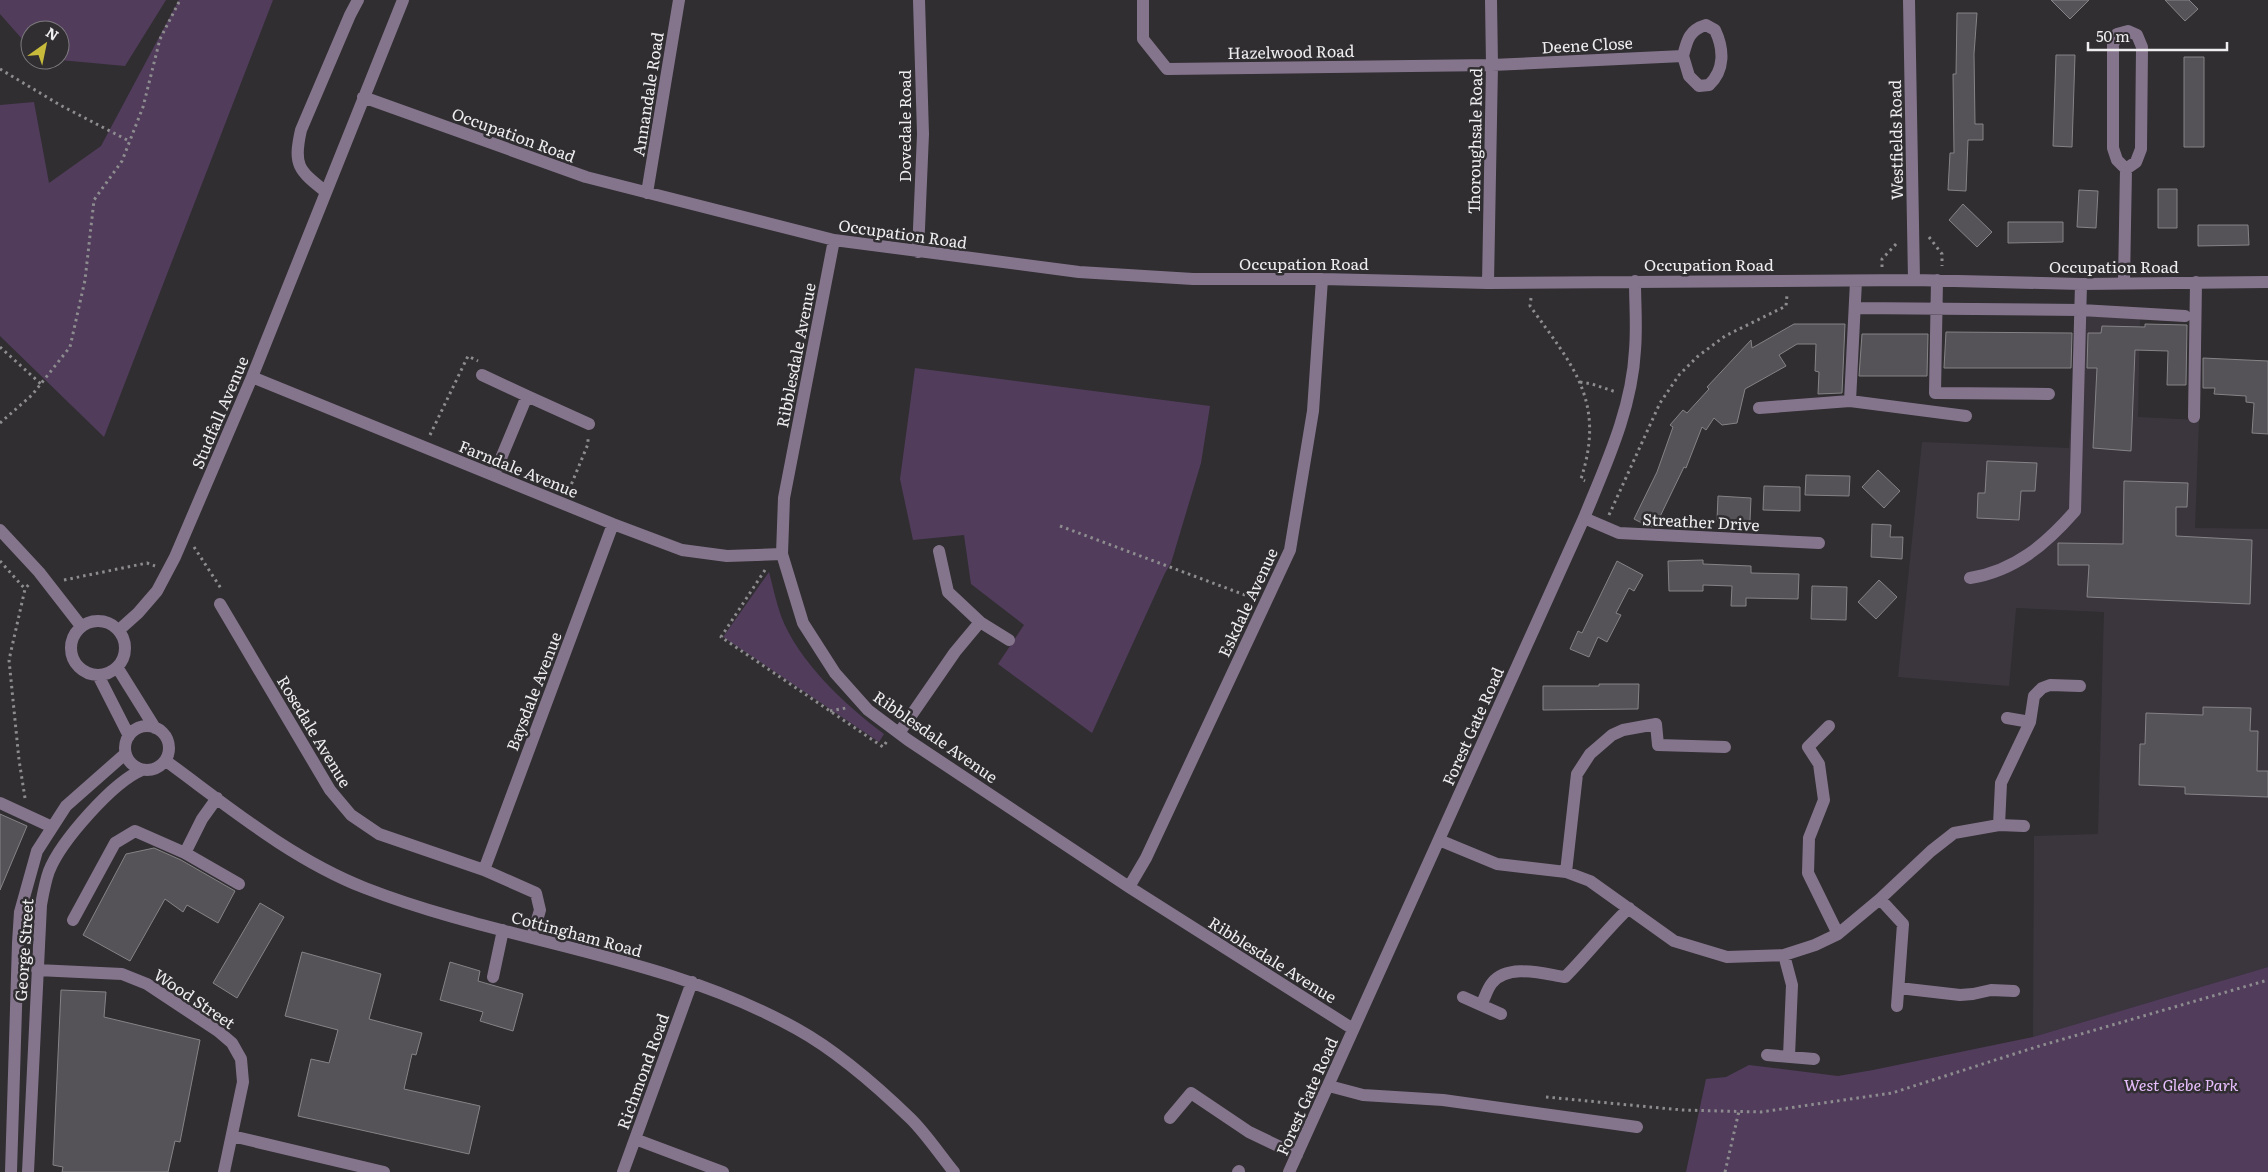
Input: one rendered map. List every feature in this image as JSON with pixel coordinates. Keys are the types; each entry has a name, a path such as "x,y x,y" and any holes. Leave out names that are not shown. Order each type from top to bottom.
{"street":[{"path":"326,192 310,179 299,166 296,150 300,130 358,0"},
{"name":"Studfall Avenue","path":"119,630 157,591 184,535 252,376 402,0"},
{"name":"Annandale Road","path":"647,193 679,0"},
{"name":"Dovedale Road","path":"918,252 923,134 919,0"},
{"name":"Hazelwood Road","path":"1143,0 1143,39 1167,69 1492,64"},
{"name":"Thoroughsale Road","path":"1488,282 1492,64 1491,0"},
{"name":"Westfields Road","path":"1909,0 1914,280"},
{"path":"1706,25 1715,30 1719,39 1722,66 1717,77 1709,86 1699,86 1689,76 1683,56 1686,40 1691,32 1706,25"},
{"path":"2124,282 2126,169 2117,160 2113,148 2113,45 2117,34 2128,31 2137,36 2142,46 2141,149 2136,162 2126,169"},
{"name":"Deene Close","path":"1492,64 1683,56"},
{"name":"Occupation Road","path":"363,97 586,177 834,240 1088,272 1193,279 1488,282 1914,280 2082,284 2124,282 2268,282"},
{"name":"Ribblesdale Avenue","path":"834,240 784,498 782,554 803,623 829,664 862,705 897,732 1129,887 1354,1029"},
{"name":"Eskdale Avenue","path":"1129,887 1146,858 1290,550 1313,411 1322,279"},
{"path":"1937,280 1935,393 2049,394"},
{"name":"Forest Gate Road","path":"1289,1172 1584,518 1614,443 1628,396 1635,351 1635,281"},
{"path":"1850,402 1856,281"},
{"path":"2194,417 2196,282"},
{"path":"1970,578 1990,575 2036,550 2076,511 2082,284"},
{"path":"1854,308 2081,310 2185,316"},
{"path":"482,375 590,424"},
{"name":"Farndale Avenue","path":"252,376 563,504 682,550 727,556 782,554"},
{"path":"494,475 527,396"},
{"path":"1759,408 1850,402 1966,416"},
{"name":"Streather Drive","path":"1584,518 1619,533 1819,544"},
{"name":"Baysdale Avenue","path":"484,870 613,524"},
{"path":"0,530 39,572 81,626"},
{"path":"939,551 948,592 980,622 1008,640"},
{"name":"Rosedale Avenue","path":"220,604 330,790 351,815 379,834 484,870 536,893 540,910 532,937"},
{"path":"97,620 113,624 119,630 123,637 125,653 117,667 105,674 98,675 82,670 71,656 71,639 81,626 97,620"},
{"path":"897,732 955,652 980,622"},
{"path":"117,667 155,728 166,736 169,742 169,755 166,761 151,771 142,770 135,767 126,754 126,741 128,736 140,727 155,728"},
{"path":"98,675 128,736"},
{"path":"1998,825 2001,783 2030,722 2034,696 2042,688 2050,685 2080,686"},
{"path":"2007,718 2030,722"},
{"path":"1566,872 1577,774 1590,754 1612,735 1623,730 1656,724 1658,745 1725,747"},
{"path":"1829,726 1808,747 1819,764 1824,800 1809,838 1808,872 1838,934"},
{"name":"George Street","path":"11,1172 20,912 37,851 66,806 126,754"},
{"name":"Cottingham Road","path":"166,761 262,833 314,863 364,888 414,905 692,982 744,1003 798,1030 857,1071 912,1120 954,1172"},
{"name":"George Street","path":"28,1172 41,905 49,871 62,847 79,826 129,776 142,770"},
{"path":"185,854 202,819 217,798"},
{"path":"0,804 52,827"},
{"path":"1439,840 1497,864 1566,872 1590,881 1674,940 1727,957 1784,955 1815,945 1838,934 1880,899 1931,851 1954,833 1998,825 2024,826"},
{"path":"73,920 115,843 134,831 185,854 239,884"},
{"path":"1880,899 1903,924 1897,1006"},
{"path":"1481,1005 1492,983 1506,974 1528,971 1565,977 1590,952 1604,932 1629,908"},
{"path":"493,977 504,930"},
{"path":"1784,955 1792,985 1789,1056"},
{"name":"Wood Street","path":"37,970 122,974 147,984 218,1031 232,1043 241,1058 243,1082 224,1172"},
{"name":"Richmond Road","path":"624,1172 692,982"},
{"path":"1899,988 1973,994 1991,990 2014,990"},
{"path":"1463,997 1501,1014"},
{"path":"1767,1055 1814,1059"},
{"path":"1329,1086 1363,1095 1443,1100 1636,1127"},
{"path":"1170,1118 1190,1093 1249,1132 1297,1155"},
{"path":"232,1136 384,1172"},
{"path":"635,1139 723,1172"}],"path":[{"path":"0,423 32,395 70,347 85,280 94,200 122,160 143,107 160,39 180,0"},
{"path":"0,69 60,105 129,141"},
{"path":"1604,526 1660,403 1680,375 1697,357 1726,336 1786,306 1788,281"},
{"path":"1533,282 1530,306 1569,360 1580,382 1587,403 1591,433 1587,459 1581,479 1596,488"},
{"path":"0,347 41,384"},
{"path":"424,447 468,356 485,364 482,375"},
{"path":"1580,382 1628,396"},
{"path":"563,504 588,444 590,424"},
{"path":"1060,526 1265,602"},
{"path":"184,535 199,553 226,596 220,604"},
{"path":"767,554 764,573 721,637 882,746 897,732"},
{"path":"0,561 25,589"},
{"path":"53,590 65,579 147,563 167,571"},
{"path":"28,816 19,760 9,660 25,589 39,572"},
{"path":"1682,1110 1761,1112 1892,1093 2036,1047 2268,980"},
{"path":"1725,1172 1739,1111"}],"shaded area":[{"path":"2077,315 2140,317 2138,417 2199,420 2195,528 2268,529 2268,967 2033,1037 2034,836 2098,834 2104,612 2016,608 2009,686 1898,677 1922,442 2069,448"}],"green space":[{"path":"0,0 166,0 125,66 70,61 70,20 20,20 20,37 0,14"},
{"path":"179,0 273,0 104,437 0,336 0,105 34,102 49,183 101,146"},
{"path":"915,368 1210,406 1201,463 1171,563 1092,733 998,664 1024,625 971,584 964,535 913,540 900,479"},
{"path":"769,572 781,616 799,649 811,666 839,696 884,734 879,742 723,637"},
{"name":"West Glebe Park","path":"2268,967 2268,1172 1686,1172 1706,1079 1726,1077 1749,1065 1838,1076 1873,1070 2033,1037"}],"building":[{"path":"2051,0 2089,0 2070,19"},
{"path":"2165,0 2189,0 2198,9 2185,21"},
{"path":"1957,13 1977,13 1974,54 1975,124 1983,124 1983,140 1968,140 1966,191 1948,190 1950,153 1954,153 1953,74 1956,74"},
{"path":"2056,55 2075,55 2072,147 2053,146"},
{"path":"2184,57 2204,57 2204,147 2184,147"},
{"path":"2158,189 2177,189 2177,228 2158,228"},
{"path":"2079,190 2098,191 2096,228 2077,227"},
{"path":"1963,204 1992,232 1977,247 1949,220"},
{"path":"2008,222 2063,222 2063,242 2008,243"},
{"path":"2198,225 2248,225 2249,245 2198,246"},
{"path":"1794,324 1845,324 1842,393 1818,394 1819,372 1815,371 1816,344 1797,344 1779,355 1786,366 1745,389 1737,423 1722,425 1714,418 1706,430 1702,427 1686,468 1684,467 1655,527 1648,526 1634,519 1657,472 1673,427 1670,425 1683,410 1687,413 1709,389 1707,387 1751,340 1752,348"},
{"path":"2145,324 2187,325 2186,385 2167,385 2168,351 2135,350 2131,451 2093,448 2097,368 2087,368 2088,333 2101,333 2102,326 2145,327"},
{"path":"1946,332 2072,333 2071,368 1944,368"},
{"path":"1862,334 1928,334 1927,376 1859,376"},
{"path":"2203,358 2268,361 2268,434 2252,433 2254,403 2246,402 2246,396 2214,394 2215,388 2203,388"},
{"path":"1987,461 2037,463 2035,491 2021,491 2019,520 1977,518 1978,493 1985,493"},
{"path":"1878,470 1900,491 1884,508 1862,487"},
{"path":"1806,475 1850,476 1849,496 1805,495"},
{"path":"2124,481 2188,483 2187,507 2176,507 2176,536 2252,540 2250,604 2087,597 2089,565 2058,565 2058,543 2123,544"},
{"path":"1764,486 1800,487 1800,511 1763,510"},
{"path":"1718,496 1751,498 1750,521 1717,520"},
{"path":"1872,524 1891,525 1890,537 1903,537 1902,559 1871,557"},
{"path":"1703,560 1703,564 1751,566 1751,573 1799,574 1798,599 1746,598 1746,606 1731,606 1732,586 1703,585 1703,591 1669,591 1668,561"},
{"path":"1617,561 1643,575 1634,591 1629,588 1616,613 1621,615 1607,642 1598,637 1589,657 1570,649 1578,631 1582,633"},
{"path":"1879,580 1897,597 1876,619 1858,602"},
{"path":"1812,586 1847,587 1846,620 1811,619"},
{"path":"1599,684 1639,684 1638,709 1543,710 1543,686 1599,686"},
{"path":"2203,707 2251,708 2250,731 2258,731 2257,771 2268,771 2268,797 2185,794 2185,787 2139,785 2140,744 2145,744 2146,713 2203,715"},
{"path":"0,814 27,826 0,890"},
{"path":"154,848 181,860 235,891 218,923 187,905 183,912 165,899 130,961 83,935 126,854"},
{"path":"260,903 284,917 237,998 213,983"},
{"path":"302,952 381,974 369,1019 422,1033 416,1055 412,1054 404,1089 480,1106 469,1154 298,1116 311,1059 329,1063 338,1030 285,1016"},
{"path":"450,962 480,971 478,981 523,994 513,1031 480,1021 483,1012 440,1000"},
{"path":"61,990 106,992 104,1017 200,1040 180,1142 175,1141 168,1172 62,1172 63,1167 53,1165"}]}
